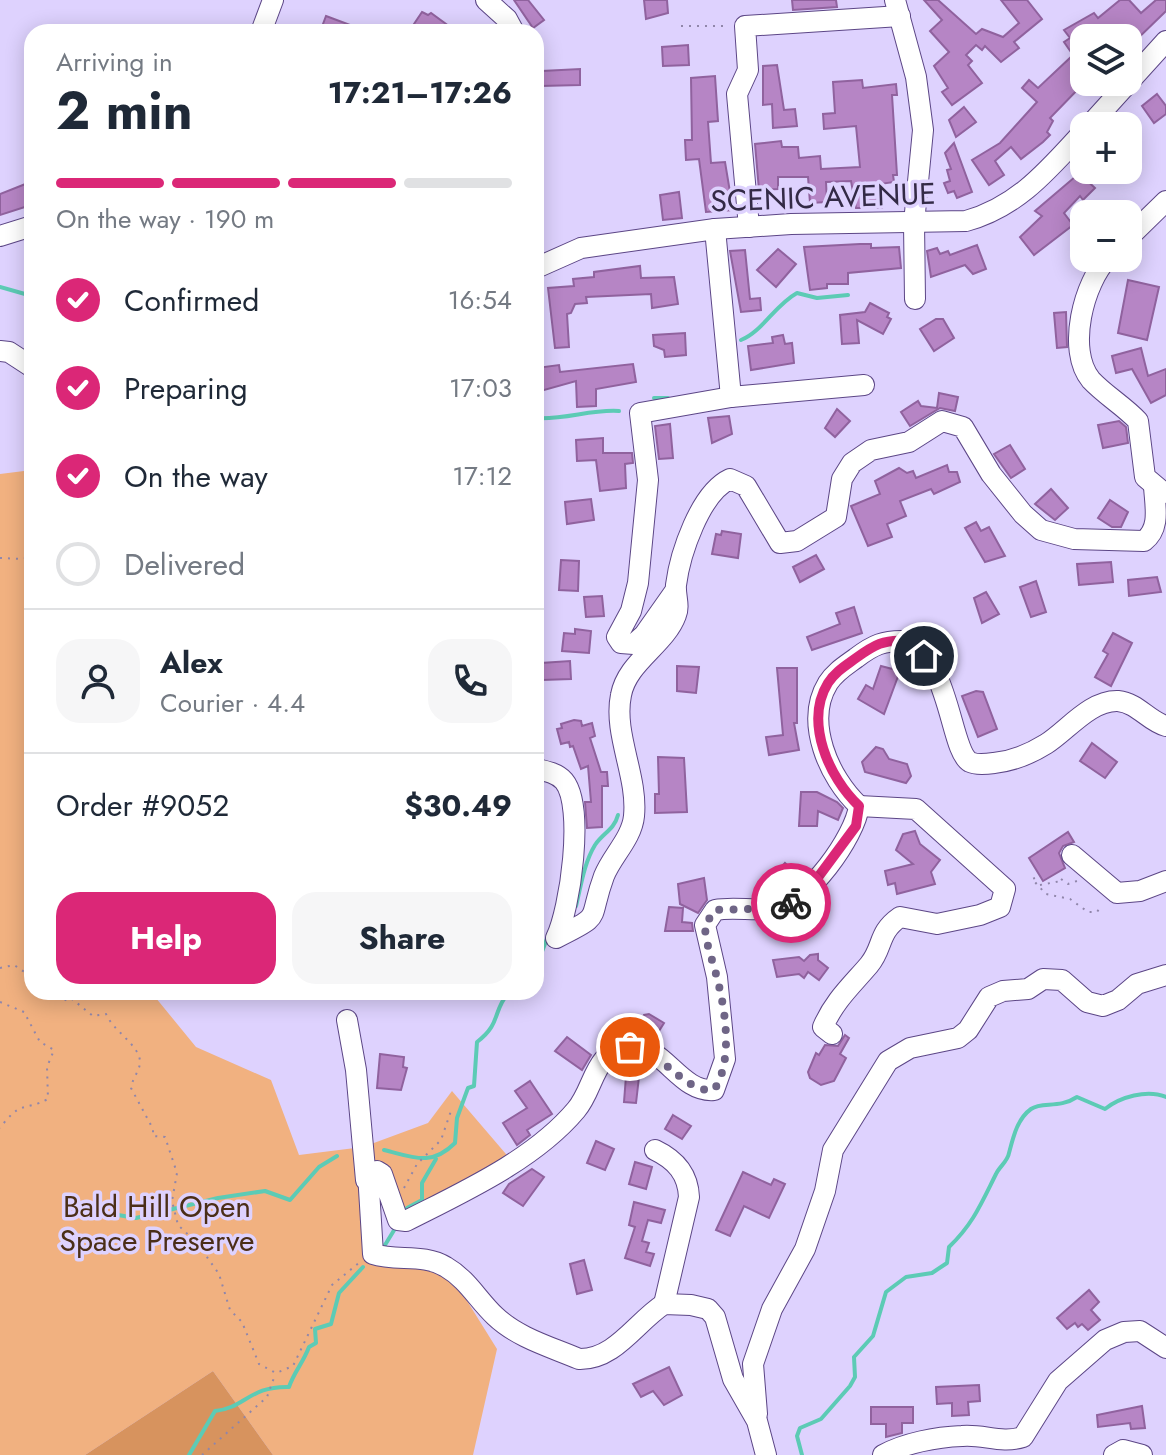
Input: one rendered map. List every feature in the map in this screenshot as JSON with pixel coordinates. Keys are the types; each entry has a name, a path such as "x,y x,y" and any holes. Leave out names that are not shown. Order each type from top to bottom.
{"street":[{"path":"264,24 273,0"},
{"path":"486,0 510,24"},
{"path":"749,227 737,94 747,74 745,26 898,8 916,77 923,130 914,223 915,299"},
{"path":"1102,112 1166,41"},
{"name":"SCENIC AVENUE","path":"544,264 581,248 715,229 966,221 1002,207 1040,179 1070,146"},
{"path":"1142,224 1166,201"},
{"path":"0,236 24,228"},
{"path":"715,229 731,397"},
{"path":"544,771 564,781 575,811 568,886 556,938 594,916 603,879 632,827 633,786 619,699 623,685 675,618 675,591 684,548 694,524 722,482 736,479 746,486 780,543 789,543 836,517 842,479 860,456 909,442 942,421 963,427 978,457 1023,514 1041,530 1057,537 1144,541 1153,535 1160,490 1145,477 1138,421 1092,381 1082,360 1080,325 1086,298 1097,272"},
{"path":"0,351 9,352 24,362"},
{"path":"675,591 644,635 634,644 621,643 617,637 631,611 638,583 641,519 648,480 640,413 731,397 864,385"},
{"path":"832,1034 823,1027 829,1013 871,963 888,926 900,917 937,924 980,915 1000,907 1005,899 1005,889 916,809 859,806 844,792 827,762 822,740 821,696 837,671 879,642 906,641 924,656 948,702 955,733 967,760 972,763 1002,762 1029,753 1105,702 1129,704 1166,726"},
{"path":"366,1180 371,1171 382,1174 398,1220 406,1221 531,1149 577,1110 596,1069 616,1051 643,1048 665,1061 690,1084 704,1091 714,1090 725,1059 724,1029 717,977 705,925 715,910 729,907 761,910 789,904 816,880 856,826 859,806"},
{"path":"1072,855 1110,889 1127,894 1166,881"},
{"path":"766,1455 757,1421 753,1364 772,1309 805,1249 825,1191 833,1150 888,1061 910,1048 958,1038 968,1030 989,997 1003,991 1023,990 1043,979 1056,978 1087,1002 1103,1006 1118,1000 1137,984 1166,975"},
{"path":"347,1020 356,1070 372,1252 379,1256 418,1258 446,1267 465,1281 494,1316 510,1328 579,1359 591,1359 610,1350 664,1304 689,1197 689,1184 681,1169 668,1156 655,1150"},
{"path":"664,1304 708,1309 715,1317 733,1379 757,1421"},
{"path":"883,1455 897,1447 963,1436 1006,1442 1023,1437 1058,1381 1105,1340 1124,1332 1140,1331 1166,1348"},
{"path":"1114,1455 1123,1450 1142,1455"}],"path":[{"path":"681,26 745,26"},
{"path":"0,558 24,559"},
{"path":"1035,878 1032,879 1046,894 1070,899 1092,912 1099,910 1110,889"},
{"path":"1039,885 1062,880"},
{"path":"0,968 14,965 24,972"},
{"path":"73,1000 93,1016 106,1014 112,1027 136,1049 140,1062 131,1088 153,1129 153,1136 165,1137 177,1173 172,1201 178,1225 197,1243 219,1274 230,1310 242,1322 259,1364 276,1373"},
{"path":"0,1002 24,1012 40,1042 54,1050 47,1067 48,1099 21,1105 9,1114 0,1128"},
{"path":"395,1211 412,1172 441,1140 452,1108"},
{"path":"202,1455 267,1397 276,1373 293,1366 332,1285 372,1252"}],"green space":[{"name":"Bald Hill Open Space Preserve","path":"24,471 24,1000 158,1000 196,1047 271,1080 299,1155 363,1147 428,1123 452,1091 512,1161 406,1221 382,1174 372,1252 446,1267 497,1349 473,1455 273,1455 213,1371 85,1455 0,1455 0,474"}],"shaded area":[{"path":"213,1371 273,1455 85,1455"}],"building":[{"path":"514,0 528,0 544,20 530,24"},
{"path":"644,0 667,0 668,13 646,19"},
{"path":"792,0 836,0 837,7 793,10"},
{"path":"924,0 938,0 976,34 982,29 1003,37 1019,23 1001,0 1027,0 1042,19 1014,42 1019,48 1001,62 985,46 982,50 976,45 966,55 972,61 968,65 982,83 952,105 942,92 948,88 934,66 949,52 930,31 942,20"},
{"path":"1120,0 1129,0 1141,13 1156,0 1166,0 1166,11 1142,34 1142,24 1075,24 1094,13 1098,18"},
{"path":"422,12 431,13 446,24 414,24"},
{"path":"326,16 347,24 323,24"},
{"path":"688,45 689,65 663,66 662,47"},
{"path":"1070,58 1071,96 1050,118 1053,121 1047,132 1050,135 1021,159 1011,147 995,161 1004,175 989,185 972,160 1000,143 1037,102 1022,88 1029,80 1038,88"},
{"path":"777,65 784,110 795,109 797,126 773,128 772,104 763,105 763,66"},
{"path":"580,69 580,85 544,86 544,71"},
{"path":"715,76 718,121 708,122 711,163 725,162 733,210 706,212 699,159 686,160 685,140 692,140 691,78"},
{"path":"862,80 863,88 896,84 897,95 892,95 897,175 893,175 894,182 880,184 882,208 856,208 851,181 826,182 827,202 810,203 808,177 778,177 778,189 759,190 755,144 781,141 782,147 798,147 799,158 820,156 821,169 860,167 856,126 824,129 823,114 835,113 833,82"},
{"path":"1157,94 1166,106 1166,114 1154,123 1142,106"},
{"path":"964,107 976,122 956,137 949,120"},
{"path":"954,143 972,192 957,198 954,191 948,193 944,183 950,181 947,170 951,169 945,153"},
{"path":"1070,181 1070,184 1091,184 1095,188 1083,200 1080,196 1070,200 1070,207 1064,213 1070,221 1070,227 1034,255 1020,237 1042,216 1035,211"},
{"path":"24,185 24,207 0,215 0,194"},
{"path":"679,192 682,218 663,220 660,195"},
{"path":"871,244 871,248 899,247 901,268 848,273 848,284 827,284 827,288 810,290 804,247"},
{"path":"977,245 986,269 973,274 965,265 931,277 927,251 937,248 940,254 948,251 950,255"},
{"path":"778,249 796,264 776,287 757,270"},
{"path":"745,250 750,299 760,298 761,310 741,312 730,251"},
{"path":"640,266 641,278 674,277 678,304 652,308 651,294 586,297 587,303 575,304 571,313 567,314 569,347 555,348 548,288 574,286 573,279 594,277 594,272"},
{"path":"1128,280 1159,287 1147,340 1118,333"},
{"path":"870,303 889,313 887,317 891,319 883,334 857,320 859,343 842,344 840,315 865,312"},
{"path":"1066,312 1067,347 1057,348 1054,313"},
{"path":"936,319 943,319 954,338 934,351 920,329"},
{"path":"685,333 686,355 665,357 664,350 654,346 653,335"},
{"path":"783,335 785,344 792,343 794,363 751,370 748,346 773,343 772,337"},
{"path":"1141,348 1148,376 1166,369 1166,395 1151,403 1132,369 1116,373 1112,356"},
{"path":"633,364 636,382 596,389 596,406 577,407 576,381 544,390 544,367 559,365 560,372"},
{"path":"939,393 958,397 955,411 940,408 910,426 901,412 918,401 921,406 937,408"},
{"path":"837,409 850,421 835,437 825,428"},
{"path":"729,416 732,434 712,443 708,418"},
{"path":"1119,421 1126,427 1128,443 1103,448 1098,425"},
{"path":"670,424 673,458 659,459 655,426"},
{"path":"603,438 603,453 632,453 633,463 625,464 626,488 600,491 596,460 577,461 576,440"},
{"path":"1010,445 1025,469 1011,478 994,454"},
{"path":"947,465 949,472 957,472 960,482 934,494 931,489 900,501 906,516 887,524 892,537 868,546 851,506 880,494 875,481 899,468 907,473 913,471 916,478"},
{"path":"1051,489 1068,508 1055,520 1035,504"},
{"path":"591,499 594,520 567,524 565,502"},
{"path":"1110,500 1128,512 1121,527 1112,527 1098,518"},
{"path":"976,522 981,531 989,527 1005,556 985,562 965,528"},
{"path":"722,531 741,534 738,558 712,554 716,534 721,535"},
{"path":"816,555 824,569 800,582 793,567"},
{"path":"561,560 579,561 578,591 559,590"},
{"path":"1111,562 1113,582 1079,585 1077,564"},
{"path":"1157,577 1161,592 1129,596 1128,580"},
{"path":"1036,581 1046,612 1031,617 1020,587"},
{"path":"986,592 999,614 982,623 974,598"},
{"path":"602,596 604,616 586,617 584,597"},
{"path":"854,607 862,633 812,650 807,637 840,624 836,613"},
{"path":"575,629 591,631 589,653 562,651 564,633 575,634"},
{"path":"1113,633 1132,643 1111,686 1095,677 1108,654 1103,651"},
{"path":"570,661 571,679 544,680 544,663"},
{"path":"677,666 699,667 696,693 677,691"},
{"path":"881,666 900,671 884,714 858,699 866,685 873,689"},
{"path":"777,668 797,668 797,723 794,723 799,750 769,755 766,737 783,735"},
{"path":"983,692 997,729 978,737 962,696"},
{"path":"581,721 582,726 592,723 595,736 590,738 601,772 607,772 608,786 602,786 602,827 587,828 585,802 591,802 588,766 581,769 573,746 570,747 569,742 561,744 557,729 562,728 561,724"},
{"path":"1092,743 1117,762 1105,778 1080,761"},
{"path":"876,747 883,749 889,759 907,764 911,776 906,783 865,772 862,762"},
{"path":"658,757 684,758 687,812 655,813 655,794 659,794"},
{"path":"801,792 817,792 837,802 843,808 838,820 818,811 817,826 799,826"},
{"path":"915,831 920,844 940,860 931,872 935,884 897,894 895,883 888,885 885,871 913,864 896,850 903,834"},
{"path":"1068,832 1074,842 1063,846 1059,853 1065,868 1043,881 1029,858"},
{"path":"785,863 799,875 782,892 769,881"},
{"path":"704,878 707,900 698,913 680,904 678,884"},
{"path":"669,907 683,908 682,922 692,923 693,931 665,931"},
{"path":"818,954 818,960 828,968 819,980 808,972 804,978 799,974 777,977 773,960 799,957 804,961 810,955"},
{"path":"649,1014 664,1023 654,1039 636,1029 644,1015"},
{"path":"845,1035 849,1038 840,1054 846,1058 834,1081 821,1085 810,1078 808,1072 816,1053 819,1055 825,1045 838,1046"},
{"path":"567,1037 591,1055 582,1070 555,1051"},
{"path":"380,1054 404,1057 403,1067 407,1068 401,1090 377,1088"},
{"path":"626,1076 639,1077 636,1103 624,1102"},
{"path":"530,1081 552,1114 527,1130 530,1135 517,1145 503,1123 527,1108 515,1091"},
{"path":"673,1115 691,1126 682,1139 665,1129"},
{"path":"596,1141 614,1149 605,1170 587,1163"},
{"path":"635,1162 652,1167 646,1189 629,1184"},
{"path":"532,1169 544,1177 523,1206 503,1193 509,1184"},
{"path":"743,1172 771,1185 774,1179 785,1184 769,1218 744,1206 730,1236 716,1230"},
{"path":"634,1202 665,1210 661,1223 648,1220 642,1241 649,1243 646,1252 654,1254 650,1266 625,1258 635,1227 629,1225"},
{"path":"584,1260 592,1290 577,1294 570,1264"},
{"path":"1089,1290 1099,1302 1091,1310 1100,1320 1088,1330 1082,1324 1078,1327 1075,1323 1067,1329 1057,1318"},
{"path":"669,1367 682,1395 664,1405 653,1391 641,1397 633,1384"},
{"path":"979,1385 980,1401 968,1402 969,1415 952,1416 952,1403 937,1404 936,1387"},
{"path":"1142,1406 1145,1428 1131,1429 1130,1423 1098,1427 1097,1415"},
{"path":"871,1407 913,1407 913,1423 902,1423 902,1433 886,1437 886,1424 871,1424"}],"waterway":[{"path":"0,287 24,294"},
{"path":"741,340 756,331 797,293 817,298 848,295"},
{"path":"654,398 668,398"},
{"path":"544,418 619,411"},
{"path":"576,906 591,852 618,815"},
{"path":"544,946 548,936"},
{"path":"384,1150 430,1158 455,1143 457,1118 468,1088 474,1086 477,1042 494,1023 503,1000"},
{"path":"802,1455 797,1436 800,1428 821,1419 850,1386 855,1377 854,1357 873,1336 886,1292 906,1277 932,1273 947,1263 949,1247 976,1213 997,1171 1007,1159 1016,1129 1026,1113 1035,1107 1064,1103 1077,1097 1105,1109 1134,1096 1151,1094 1166,1097"},
{"path":"118,1215 136,1218 218,1198 265,1191 290,1200 319,1167 337,1156"},
{"path":"407,1208 422,1200 422,1183 436,1159"},
{"path":"385,1245 396,1227"},
{"path":"189,1455 215,1411 234,1406 265,1390 289,1387 309,1347 316,1343 315,1329 331,1324 339,1293 363,1267"}],"way so far":[{"path":"630,1047 643,1048 665,1061 690,1084 704,1091 714,1090 725,1059 723,1014 705,925 715,910 729,907 761,910 791,903"}],"route":[{"path":"791,903 816,880 856,826 858,817 859,806 844,792 833,775 822,740 821,696 828,682 837,671 879,642 906,641 915,645 924,656"}]}
